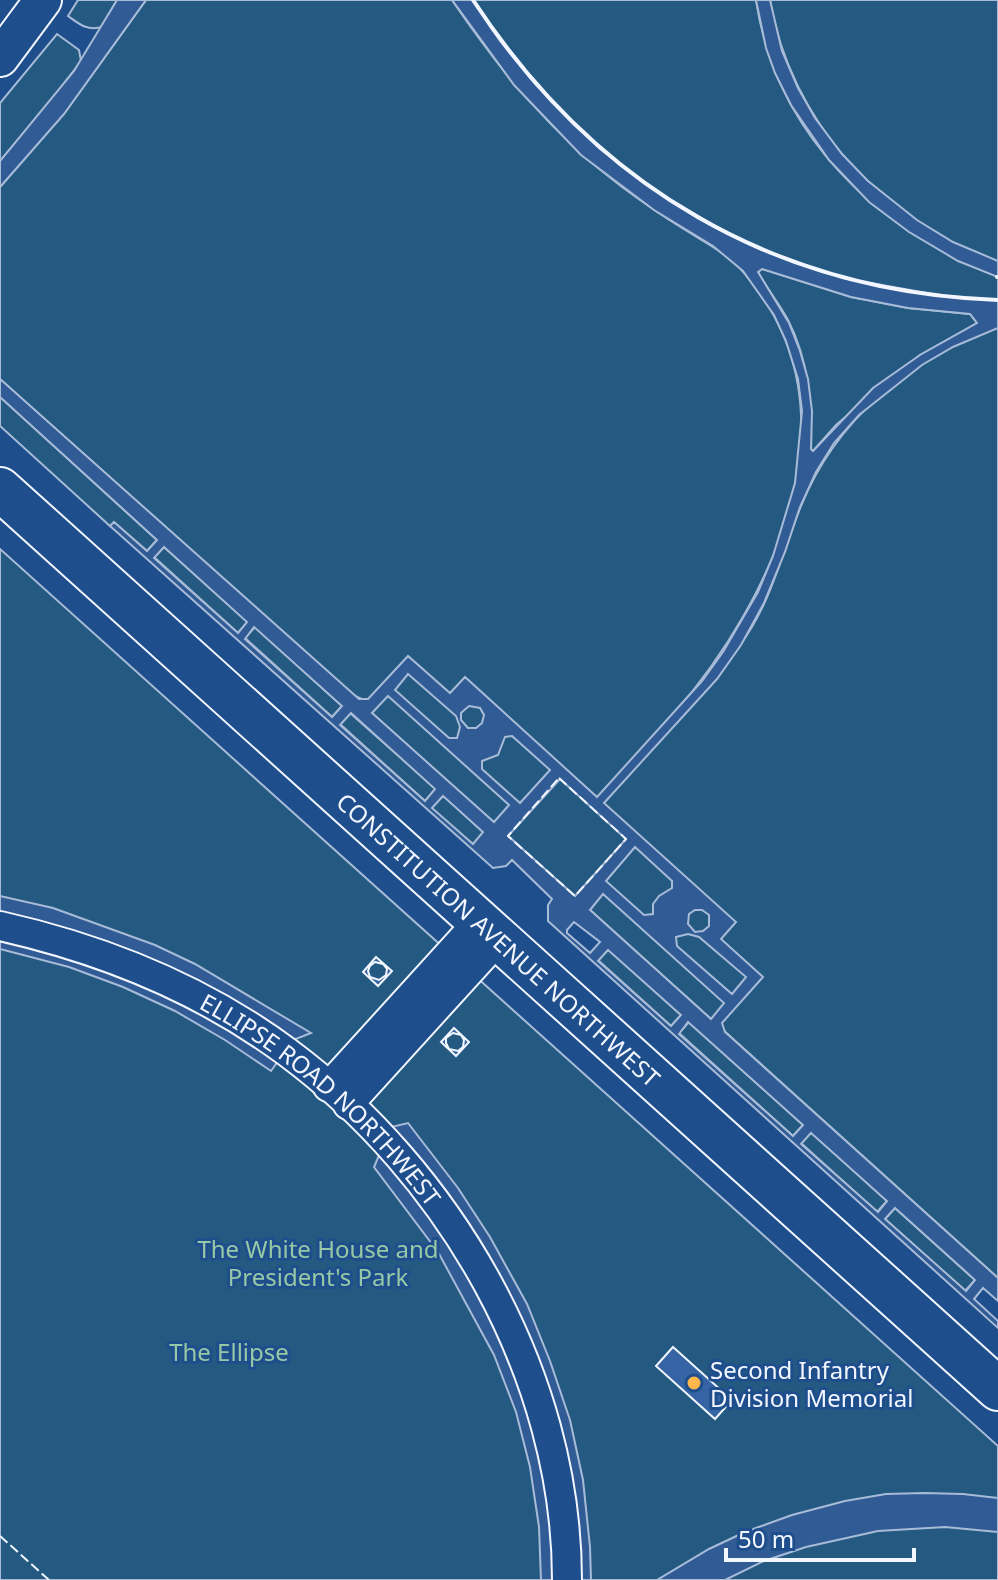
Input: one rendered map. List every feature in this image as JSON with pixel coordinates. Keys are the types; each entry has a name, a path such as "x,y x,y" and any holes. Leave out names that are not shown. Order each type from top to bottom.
{"highway":[{"name":"CONSTITUTION AVENUE NORTHWEST","path":"0,489 998,1389"}],"main road":[{"path":"0,58 43,0"}],"lane":[{"name":"ELLIPSE ROAD NORTHWEST","path":"0,926 85,948 194,995 241,1021 286,1051 338,1096 399,1157 467,1248 508,1322 534,1389 552,1448 562,1508 567,1580"},
{"path":"338,1096 488,931"}],"green space":[{"path":"78,0 117,0 102,27 92,28 68,16"},
{"path":"146,0 452,0 509,77 573,146 622,187 723,254 745,274 780,327 798,384 801,443 791,502 771,560 743,616 710,668 673,715 725,663 751,629 768,595 801,506 816,475 855,420 906,374 935,355 998,328 998,1278 372,713 364,700 353,695 0,379 0,187 64,114"},
{"path":"473,0 756,0 767,49 785,93 809,134 839,171 873,203 953,257 998,277 998,300 920,293 842,278 785,259 731,235 680,206 632,173 587,135 546,94 507,48"},
{"path":"770,0 998,0 998,261 956,245 917,222 881,194 848,162 820,125 798,86 781,44"},
{"path":"57,34 79,50 81,61 0,161 0,103"},
{"path":"762,269 851,297 908,308 970,314 977,323 920,355 836,425 813,451 808,384 801,351 788,320 758,272"},
{"path":"0,397 157,540 147,551 114,522 110,526 0,426"},
{"path":"164,547 248,622 238,633 154,557"},
{"name":"The White House and President's Park","path":"0,549 998,1446 998,1580 0,1580"},
{"path":"255,627 342,706 332,717 245,638"},
{"path":"350,713 436,789 425,801 340,724"},
{"path":"443,795 484,833 473,845 431,808"},
{"path":"608,949 681,1015 671,1026 598,960"},
{"path":"689,1022 803,1125 793,1136 679,1033"},
{"path":"811,1132 887,1201 877,1212 801,1143"},
{"path":"895,1208 975,1280 965,1291 885,1219"}],"shaded area":[{"path":"117,0 146,0 64,114 0,187 0,161 74,71"},
{"path":"452,0 473,0 500,41 537,86 600,149 653,189 727,233 760,249 842,278 950,297 998,300 998,328 953,347 922,365 859,415 834,443 816,472 764,603 741,645 717,679 604,803 736,922 721,939 763,977 722,1023 725,1032 998,1278 998,1301 983,1288 974,1299 998,1321 998,1328 548,921 548,905 552,899 512,860 506,866 493,868 110,526 114,522 147,551 157,540 0,397 0,379 359,699 368,699 408,656 450,693 465,677 597,797 702,681 758,592 773,556 795,483 802,411 798,379 786,341 774,315 743,271 713,246 654,210 581,155 514,85","holes":["762,269 851,297 908,308 970,314 977,323 920,355 873,388 813,451 808,379 789,323 758,272","164,547 247,622 238,633 154,558","254,627 342,706 332,717 245,639","408,674 456,716 460,727 457,738 449,738 395,690","388,696 509,805 494,822 372,713","469,706 480,708 484,715 482,723 476,728 468,728 461,720 461,713","351,713 435,789 425,801 340,725","512,736 550,770 520,803 482,769 482,761 498,755 505,737","560,779 626,839 575,896 508,836","443,796 483,832 473,844 432,808","635,847 672,881 672,888 653,904 653,914 644,915 606,881","603,894 724,1003 711,1019 590,910","695,910 709,915 709,926 695,932 688,924 689,914","574,922 600,942 590,953 567,933","688,934 699,937 746,977 732,994 677,946 676,937","608,950 681,1015 671,1026 598,961","688,1022 803,1125 793,1136 679,1034","811,1133 887,1201 878,1212 801,1144","895,1208 975,1280 966,1291 885,1219"]},
{"path":"756,0 770,0 782,51 798,88 815,118 842,154 868,181 917,220 953,242 998,261 998,277 958,261 909,232 869,202 829,160 791,105 775,73 766,48"},
{"path":"0,896 53,908 155,945 195,964 311,1033 293,1040 271,1071 175,1011 123,987 69,967 0,949"},
{"path":"408,1123 458,1188 490,1237 527,1304 550,1361 570,1420 583,1480 591,1580 541,1580 539,1527 530,1467 516,1412 494,1355 438,1252 374,1167 391,1127"},
{"path":"886,1494 998,1498 998,1532 945,1527 878,1531 806,1547 764,1561 725,1580 657,1580 709,1549 792,1515"}],"building":[{"path":"376,957 392,971 378,986 363,972","holes":["375,962 387,969 386,975 379,980 370,977 370,966"]},
{"path":"454,1028 469,1042 456,1056 441,1042","holes":["453,1033 461,1035 463,1047 458,1051 449,1049 446,1038"]},
{"name":"Second Infantry Division Memorial","path":"673,1347 732,1400 715,1419 656,1366"}],"fence":[{"path":"559,778 626,839 575,896 508,836 559,778"},
{"path":"0,1536 49,1580"}],"wall":[{"path":"473,0 521,66 575,124 634,175 697,217 766,251 839,276 916,292 998,300"}],"place":[{"name":"Second Infantry Division Memorial","path":"694,1383"}],"park label":[{"name":"The Ellipse","path":"229,1351"}]}
